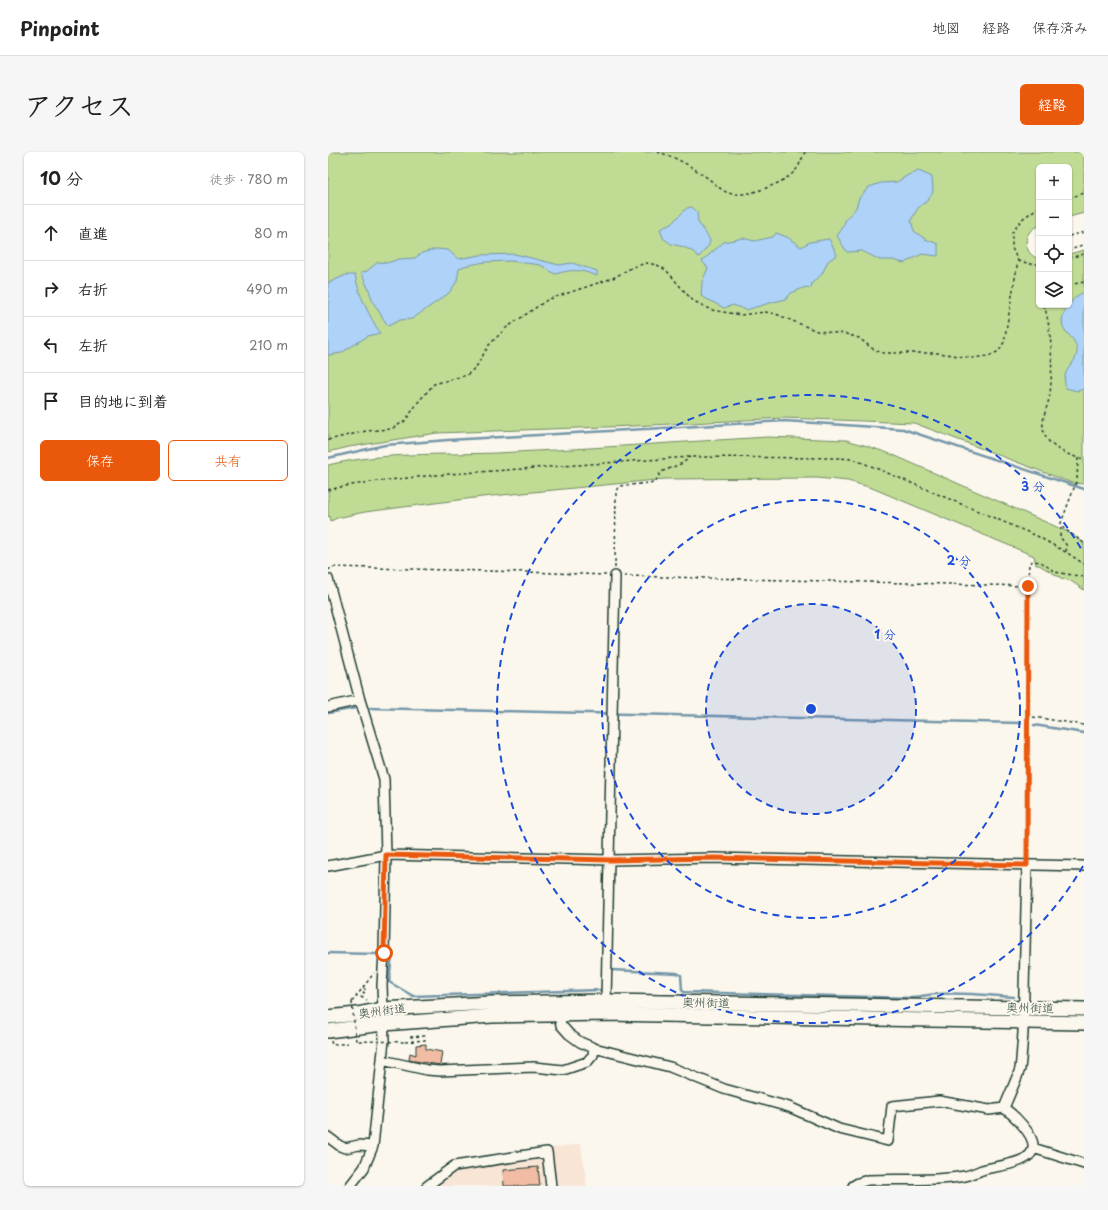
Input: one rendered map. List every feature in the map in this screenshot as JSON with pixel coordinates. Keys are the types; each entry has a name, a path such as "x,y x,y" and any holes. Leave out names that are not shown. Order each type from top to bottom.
{"highway":[{"name":"奥州街道","path":"328,1017 357,1014 382,1009 492,1003 606,1001 1084,1009"},
{"name":"奥州街道","path":"333,1036 383,1024 492,1016 614,1014 1084,1023"}],"street":[{"path":"606,1001 615,576"},
{"path":"328,579 360,700 384,780 386,855 382,985 384,1040 373,1146 364,1168 350,1186"},
{"path":"328,707 360,700"},
{"path":"328,866 386,855 610,860 715,858 1084,866"},
{"path":"1004,1108 1017,1077 1022,1060 1027,865"},
{"path":"559,1015 561,1025 569,1034 580,1042 594,1048 670,1067 724,1089 789,1107 839,1129 888,1141 892,1106 939,1101 989,1110 1004,1108"},
{"path":"382,1060 426,1070 440,1071 534,1067 563,1070 587,1062 593,1055 594,1048"},
{"path":"853,1186 868,1180 967,1176 983,1170 1004,1166 1026,1159 1031,1154 1033,1148 1030,1135 1024,1127 1004,1108"},
{"path":"328,1137 345,1148 359,1145 373,1146"},
{"path":"1033,1148 1084,1164"},
{"path":"427,1186 454,1166 547,1152 551,1186"}],"path":[{"path":"657,152 678,159 726,192 739,195 754,192 784,179 795,171 804,152"},
{"path":"1072,197 1084,193"},
{"path":"328,440 366,431 391,429 405,421 419,401 434,384 466,374 476,367 489,345 506,328 547,300 613,278 632,267 647,263 657,265 666,270 692,300 711,310 741,315 765,312 776,314 817,331 846,334 859,338 873,349 882,352 939,353 972,358 989,356 998,350 1004,342 1018,261 1012,248 1012,233 1022,219 1036,209"},
{"path":"1072,235 1084,232"},
{"path":"1072,250 1084,244"},
{"path":"1072,257 1084,254"},
{"path":"1018,261 1036,264"},
{"path":"1072,284 1084,282"},
{"path":"1045,308 1050,329 1051,344 1050,390 1044,418 1044,433 1048,440 1057,448 1070,456 1084,459"},
{"path":"328,490 378,481 436,475 690,457 852,459 1037,536 1084,564"},
{"path":"615,576 616,491 619,486 656,481 661,472 683,463 690,457"},
{"path":"1066,552 1067,546 1060,537 1061,525 1077,480 1078,458"},
{"path":"1061,525 1084,543"},
{"path":"1027,865 1029,564 1033,561 1041,562 1055,572 1084,577"},
{"path":"328,570 333,567 615,576 1028,586"},
{"path":"1027,716 1084,725"},
{"path":"356,1038 352,1002 374,973"},
{"path":"363,988 366,990 361,997 367,1000"},
{"path":"333,1036 331,1041 332,1045 348,1043"},
{"path":"350,1039 356,1038 356,1040 405,1042 425,1040 425,1036 410,1037"}],"shaded area":[{"path":"581,1144 587,1186 420,1186 452,1160"}],"green space":[{"path":"328,152 1084,152 1084,213 1072,216 1072,164 1036,164 1036,227 1029,232 1026,242 1029,252 1036,258 1036,308 1072,308 1072,253 1084,250 1084,484 1072,483 914,423 784,418 634,426 437,433 349,447 328,452"},
{"path":"768,437 846,440 864,445 891,454 1066,531 1084,543 1084,590 1071,581 1061,578 1039,565 1036,565 1034,556 872,488 848,481 817,478 666,479 482,497 365,512 337,518 331,521 330,516 328,517 328,465 349,461 391,456 496,453"}],"water":[{"path":"919,171 932,177 933,192 927,201 918,208 911,220 914,231 925,239 938,244 938,256 922,254 904,263 893,260 880,260 862,251 847,252 837,236 846,219 856,208 859,198 869,187 881,183 897,182 908,175"},
{"path":"692,207 697,212 698,222 710,240 709,245 699,257 684,247 671,244 663,238 660,229 671,224 687,208"},
{"path":"776,233 787,237 801,247 810,242 829,239 837,255 828,261 822,274 812,283 811,288 806,287 791,293 786,299 746,310 733,305 724,308 701,296 702,282 708,268 702,261 724,242 743,238 754,241 773,237"},
{"path":"436,249 448,250 458,259 480,255 515,254 559,265 572,263 597,271 597,276 576,270 555,274 541,265 510,261 485,262 464,266 459,269 457,281 449,293 412,319 400,320 388,326 373,302 361,273 367,271 378,262 387,263 399,259 415,258 422,253"},
{"path":"346,275 355,275 365,305 380,333 368,336 341,353 328,355 328,283"},
{"path":"1084,292 1084,389 1077,391 1066,388 1066,372 1077,353 1074,341 1066,332 1062,322 1063,315 1067,308 1072,308 1072,301"}],"building":[{"path":"426,1044 426,1049 442,1052 440,1065 409,1060 410,1053 416,1055 416,1045"},
{"path":"538,1167 540,1186 504,1186 503,1170"}],"waterway":[{"path":"328,458 385,445 448,440 785,421 903,429 1084,489"},
{"path":"328,713 356,708"},
{"path":"368,708 1021,723"},
{"path":"1034,725 1084,733"},
{"path":"328,953 377,954"},
{"path":"392,954 389,982 413,996 600,990"},
{"path":"611,970 677,973 681,975 682,990 684,992 912,998 937,994 976,994 1014,997"}],"route":[{"path":"384,953 386,855 610,860 715,858 1027,865 1028,586"}]}
